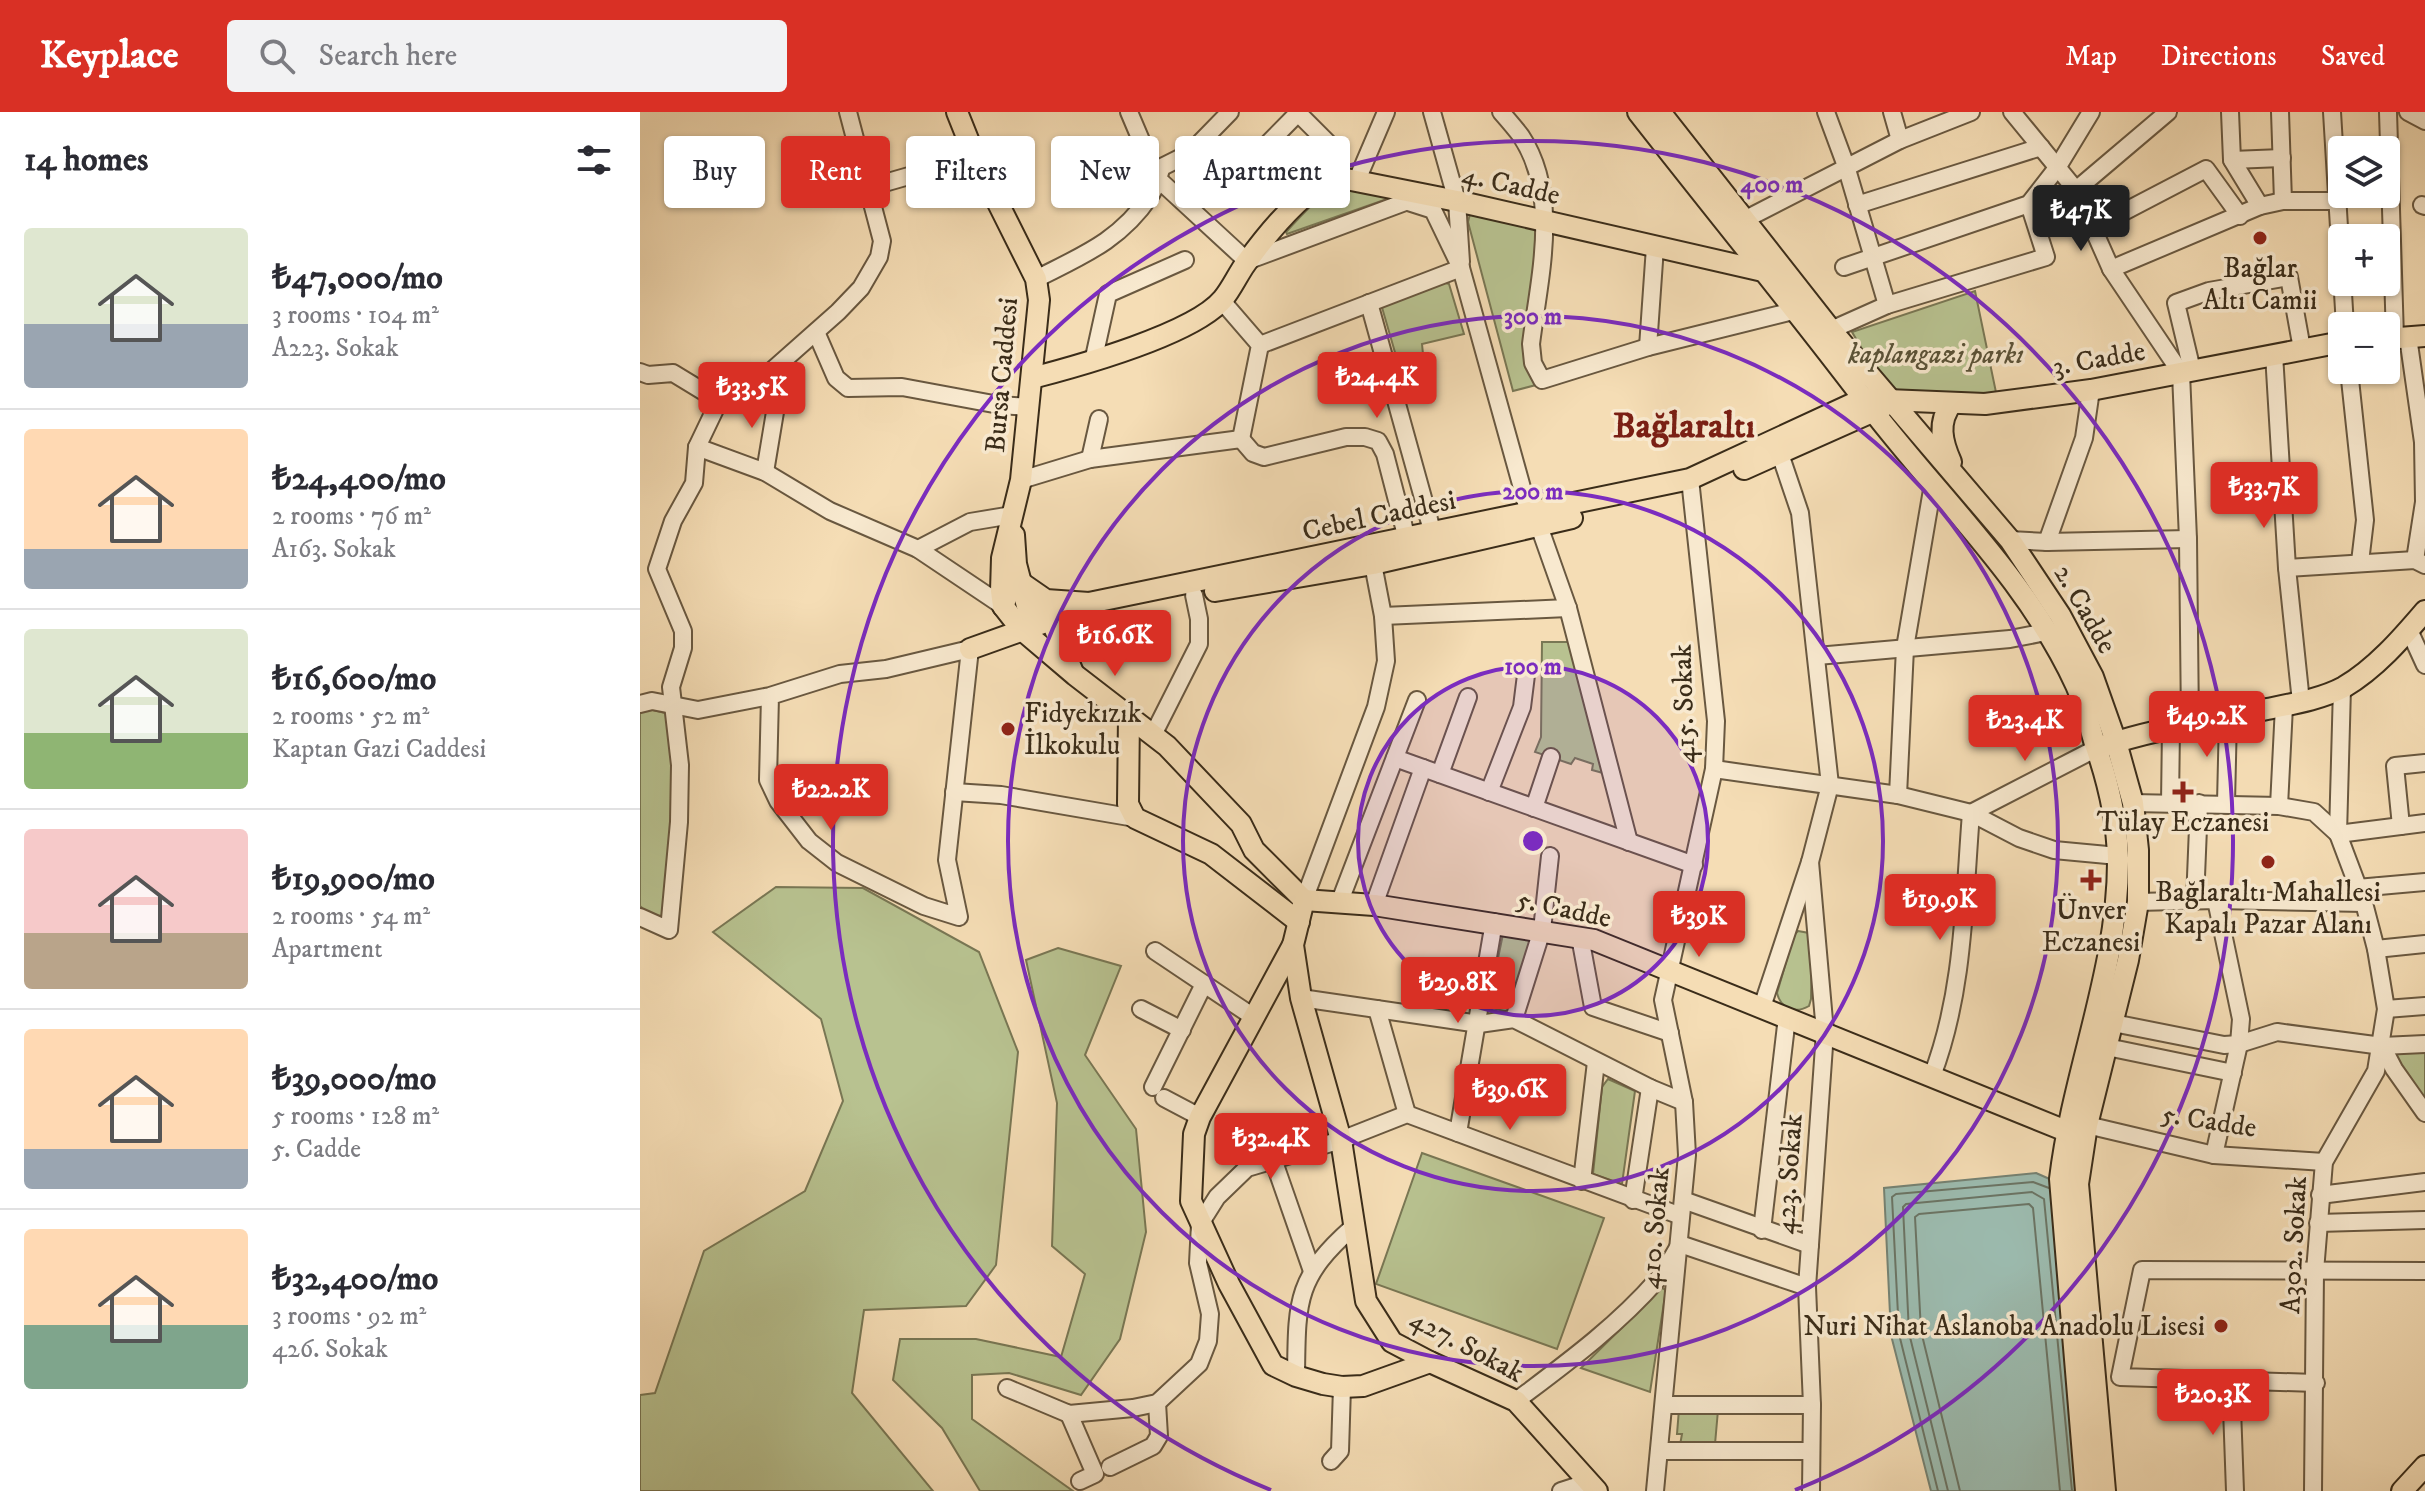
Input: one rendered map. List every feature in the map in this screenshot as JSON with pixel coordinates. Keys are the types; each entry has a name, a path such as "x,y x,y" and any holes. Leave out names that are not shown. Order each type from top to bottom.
{"main road":[{"name":"Bursa Caddesi","path":"957,112 967,136"},
{"name":"2. Cadde","path":"1638,112 1869,406 1994,556 2046,632 2133,803 2138,850 2138,902 2128,960 2087,1125 2078,1184 2105,1491"},
{"name":"2. Cadde","path":"1660,112 1831,330 2010,540 2060,615 2093,677 2116,819 2117,909 2097,1014 2066,1131 2060,1179 2086,1491"},
{"name":"4. Cadde","path":"1350,179 1422,202 1457,201 1763,271"},
{"name":"Bursa Caddesi","path":"1000,208 1036,279 1039,300 1021,480 1002,558 1003,606"},
{"path":"1032,378 1093,362 1187,325 1222,301 1247,261 1293,208"},
{"name":"3. Cadde","path":"1869,406 1893,401 1985,404 2091,390 2328,344"},
{"path":"1833,414 1843,401 1848,378"},
{"path":"1952,403 1945,412 1943,440 1959,479"},
{"name":"Cebel Caddesi","path":"1020,582 1046,600 1089,603 1534,520 1691,485 1869,406"},
{"name":"Cebel Caddesi","path":"1779,447 1833,414 1869,406"},
{"path":"1012,515 1020,582 1028,610 1051,620 1075,675"},
{"name":"Cebel Caddesi","path":"970,649 1051,620 1373,564 1420,541"},
{"path":"1020,582 1012,584 1003,606 1021,629 1167,746 1241,824 1254,850 1304,900"},
{"path":"2106,745 2181,726 2292,704 2342,688 2363,674 2425,611"},
{"path":"1129,716 1128,804 1135,818 1209,853 1299,922"},
{"path":"1209,853 1224,855 1234,851 1242,841 1241,824"},
{"name":"5. Cadde","path":"1304,900 1374,905 1594,940 2066,1131"},
{"name":"427. Sokak","path":"1304,900 1293,945 1301,998 1341,1140 1366,1301 1392,1342 1516,1401 1593,1487"},
{"path":"1293,945 1200,1117 1194,1134 1190,1170 1191,1201 1273,1365 1296,1376 1342,1387 1363,1386 1430,1362"},
{"path":"2402,1491 2425,1466"}],"street":[{"path":"848,112 854,136"},
{"path":"1129,112 1139,136"},
{"path":"1207,136 1230,112"},
{"path":"1275,136 1298,112 1321,136"},
{"path":"1357,180 1386,112"},
{"path":"1432,112 1457,201 1461,268"},
{"path":"1501,112 1522,138 1536,170 1546,221 1531,344 1533,363 1542,380 1648,347 1793,311"},
{"path":"1826,112 1846,166 1887,305"},
{"path":"1892,112 1900,140"},
{"path":"1744,220 1900,140 1971,112"},
{"path":"2012,112 2076,190 2111,269 2186,371"},
{"path":"2025,128 2035,112"},
{"path":"1844,267 2029,204 2057,168 2091,112"},
{"path":"2076,190 2168,112"},
{"path":"2230,112 2232,160 2260,206"},
{"path":"2280,112 2283,201"},
{"path":"2332,112 2333,136"},
{"path":"2287,568 2360,562 2420,562 2424,502 2423,442 2404,338 2388,112"},
{"path":"2408,112 2425,121"},
{"path":"1857,205 2041,147"},
{"path":"2232,160 2282,158"},
{"path":"1159,174 1162,167 1175,160"},
{"path":"2091,229 2206,169 2240,216"},
{"path":"1159,180 1247,261 1422,202 1461,268 1534,520 1568,608 1629,842"},
{"path":"2111,269 2260,206 2283,201 2328,201"},
{"path":"1831,330 1887,305 2046,257 2029,204"},
{"path":"640,917 669,930 677,850 680,765 671,687 683,648 683,631 648,569 694,483 697,447 719,401 732,388 768,374 861,288 879,257 882,241 873,208"},
{"path":"1036,279 1108,242 1141,208"},
{"path":"2337,208 2344,312"},
{"path":"1648,347 1655,247"},
{"path":"1093,362 1108,294 1185,260"},
{"path":"1260,345 1461,268"},
{"path":"2170,803 2181,726 2188,539 2186,371 2176,303 2209,291 2289,277 2302,349"},
{"path":"1222,301 1260,345"},
{"path":"1369,303 1420,541"},
{"path":"816,332 836,378 848,388 902,387 999,405 1029,407"},
{"path":"1241,439 1260,345"},
{"path":"2274,354 2292,704 2279,806"},
{"path":"640,372 648,375 673,373 719,401"},
{"path":"2350,384 2365,520 2360,562"},
{"path":"2047,542 2084,438 2091,390"},
{"path":"765,472 778,394"},
{"path":"1090,459 1099,419"},
{"path":"1241,439 1253,453 1264,457 1346,437 1378,441 1420,541"},
{"path":"1021,480 1090,459 1241,439"},
{"path":"697,447 765,472 830,511 918,549 1003,606"},
{"path":"1762,1007 1810,862 1830,785 1800,513 1779,447"},
{"path":"1898,795 1905,648 1933,484"},
{"name":"415. Sokak","path":"1670,972 1714,769 1716,721 1691,485"},
{"path":"918,549 970,522 1012,515"},
{"path":"2010,540 2188,539"},
{"path":"1304,900 1376,707 1386,661 1383,616 1373,564"},
{"path":"1153,735 1199,644 1199,619 1194,595"},
{"path":"1383,616 1568,608"},
{"path":"2409,630 2425,665"},
{"path":"1817,656 2010,639 2046,632"},
{"path":"640,704 652,701 698,710 770,696 840,674 886,669 970,649 947,860 959,917 924,906 837,863 809,841 778,801 768,780 770,696"},
{"path":"1489,792 1522,707 1526,675"},
{"name":"A302. Sokak","path":"2313,1491 2315,1271 2324,1162 2376,1071 2386,1009 2376,949 2338,834 2342,688"},
{"path":"1440,774 1468,697"},
{"path":"1340,901 1417,700"},
{"path":"2226,803 2228,717"},
{"path":"1971,813 2106,745"},
{"path":"1534,808 1551,757"},
{"path":"1395,758 1694,865"},
{"path":"2401,826 2395,766 2425,763"},
{"path":"1374,905 1423,768"},
{"path":"1714,769 1898,795 1971,813 2019,838 2054,850 2118,856"},
{"path":"954,792 1001,795 1135,818"},
{"path":"2133,803 2279,806 2314,812 2338,834 2425,823"},
{"path":"2195,901 2199,803"},
{"path":"1932,1076 1941,1054 1956,986 1971,813"},
{"path":"1514,1019 1542,930 1550,856"},
{"name":"423. Sokak","path":"1810,862 1825,1032 1807,1287 1812,1405 1811,1491"},
{"path":"2138,902 2360,896 2425,882"},
{"path":"2214,1155 2239,1044 2241,1019 2216,900"},
{"path":"1458,1133 1494,922"},
{"path":"1580,937 1593,1007 1670,1033"},
{"path":"2376,949 2425,944"},
{"path":"1155,951 1252,1016"},
{"name":"410. Sokak","path":"1655,1491 1687,1155 1684,1102 1663,1000 1670,972"},
{"path":"1200,1117 1159,1093 1182,1030 1204,984"},
{"path":"1301,998 1479,1024 1514,1019 1596,1062 1684,1102"},
{"path":"2386,1009 2425,1006"},
{"path":"1141,1009 1182,1030"},
{"path":"1377,1009 1407,1114"},
{"path":"1762,1230 1787,1017"},
{"path":"2113,1023 2224,1045 2239,1044 2277,1032 2382,1046 2425,1044"},
{"path":"2382,1046 2425,1113"},
{"path":"2107,1047 2233,1073"},
{"path":"1582,1181 1596,1062"},
{"path":"1633,1200 1650,1088"},
{"path":"1007,1388 1069,1414 1157,1403 1199,1364 1208,1341 1210,1314 1198,1263 1200,1224 1217,1197 1247,1168 1341,1140 1407,1114 1633,1200 1682,1208 1810,1245"},
{"name":"5. Cadde","path":"2087,1125 2214,1155 2324,1162"},
{"path":"1273,1159 1312,1271"},
{"path":"2320,1195 2425,1182"},
{"path":"2318,1223 2425,1220"},
{"path":"1296,1376 1301,1292 1327,1251 1353,1227"},
{"path":"1516,1401 1574,1358 1616,1320 1658,1279 1680,1244 1807,1287"},
{"path":"2316,1383 2120,1377 2142,1270 2425,1271"},
{"path":"2231,1381 2235,1491"},
{"path":"1331,1461 1340,1451 1342,1387"},
{"path":"1069,1414 1095,1474 1153,1446 1159,1436 1157,1403"},
{"path":"1664,1405 1812,1405"},
{"path":"1659,1451 1811,1451"},
{"path":"1561,1491 1593,1487"}],"green space":[{"path":"1350,189 1390,198 1287,234 1310,208 1350,208"},
{"path":"1470,214 1533,224 1537,232 1528,366 1536,385 1513,391 1468,222"},
{"path":"1443,282 1449,284 1464,334 1422,344 1425,374 1403,380 1381,304"},
{"name":"kaplangazi parkı","path":"1975,291 1998,402 1893,401 1852,332"},
{"path":"1542,642 1571,642 1603,773 1592,770 1593,764 1575,758 1571,764 1535,752 1541,737"},
{"path":"649,709 669,714 675,769 665,915 652,917 640,906 640,712"},
{"path":"776,887 863,888 979,952 1018,1052 996,1265 966,1306 864,1310 852,1393 933,1491 640,1491 640,1395 655,1393 704,1251 805,1191 843,1101 821,1019 713,932"},
{"path":"1798,931 1809,933 1812,937 1811,999 1809,1006 1794,1010 1782,1003 1777,993 1794,935"},
{"path":"1503,934 1533,941 1508,1012 1488,1007"},
{"path":"1058,948 1121,966 1085,1055 1136,1129 1146,1232 1120,1339 1081,1395 1009,1373 972,1375 972,1419 1073,1491 980,1491 942,1428 893,1380 900,1339 976,1339 1061,1357 1085,1274 1052,1246 1057,1103 1026,960"},
{"path":"2425,1049 2425,1102 2396,1058 2397,1051"},
{"path":"1608,1079 1635,1091 1622,1184 1593,1174 1602,1087"},
{"path":"1422,1153 1604,1218 1557,1349 1376,1284"},
{"path":"1662,1288 1666,1290 1650,1392 1581,1368"},
{"path":"1679,1409 1718,1410 1715,1444 1680,1445 1682,1434 1677,1434"}],"water":[{"path":"2036,1173 2061,1184 2090,1491 1931,1491 1891,1335 1884,1188"}],"place":[{"name":"Bağlar Altı Camii","path":"2260,238"},
{"name":"Fidyekızık İlkokulu","path":"1008,729"},
{"name":"Tülay Eczanesi","path":"2183,792"},
{"name":"Bağlaraltı Mahallesi Kapalı Pazar Alanı","path":"2268,862"},
{"name":"Ünver Eczanesi","path":"2091,880"},
{"name":"Nuri Nihat Aslanoba Anadolu Lisesi","path":"2221,1326"}],"district":[{"name":"Bağlaraltı","path":"1684,426"}]}
